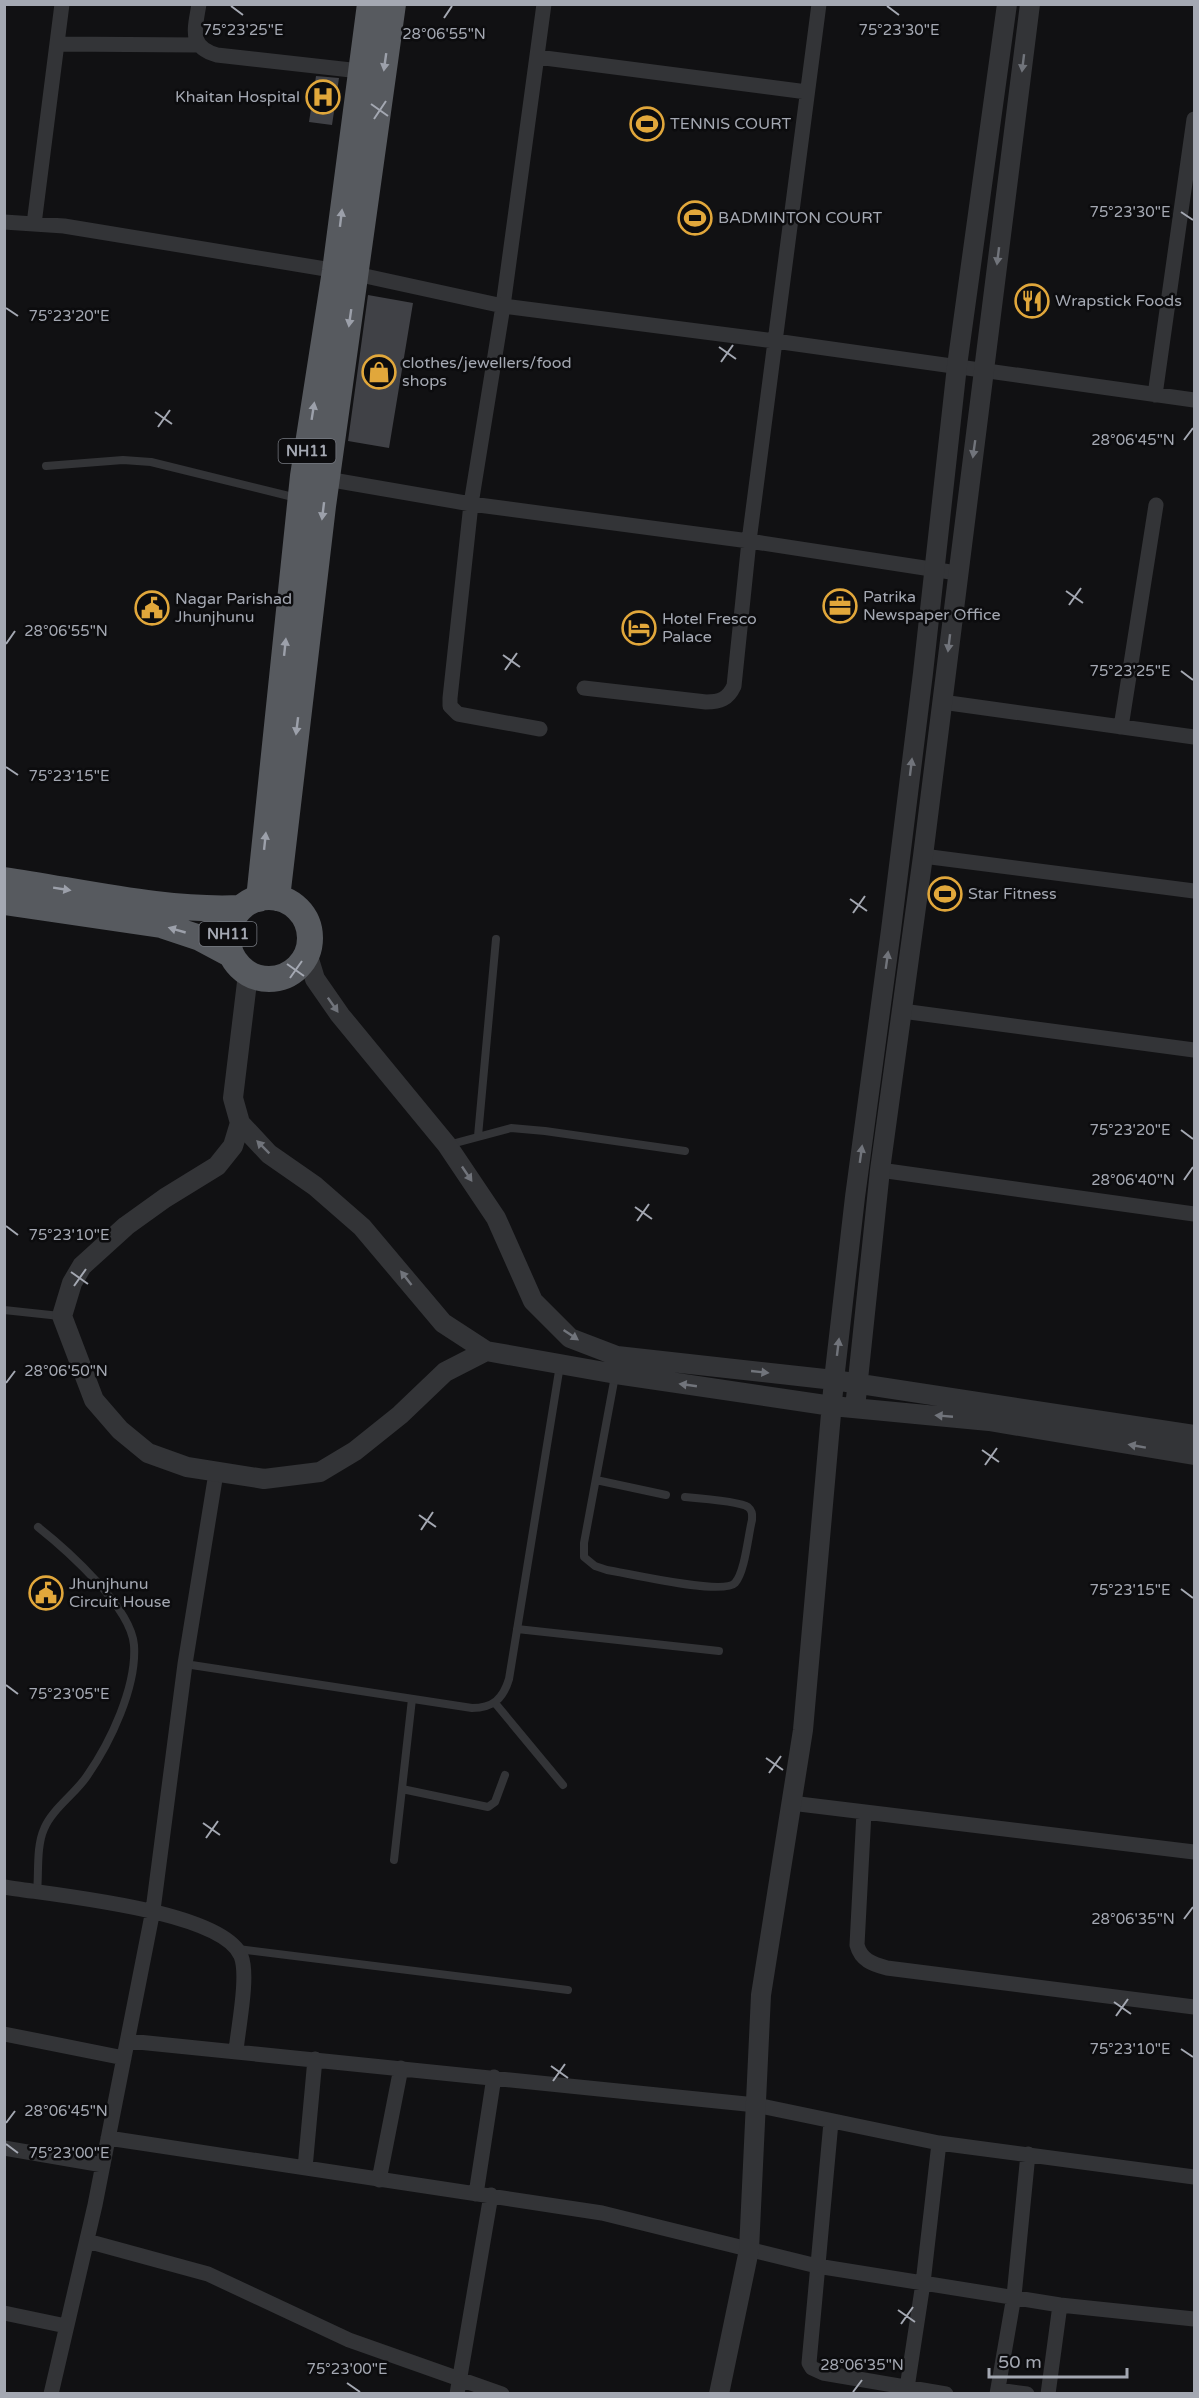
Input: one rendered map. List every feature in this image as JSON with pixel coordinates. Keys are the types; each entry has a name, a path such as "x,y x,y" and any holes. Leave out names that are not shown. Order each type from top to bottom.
{"highway":[{"name":"NH11","path":"345,273 360,71 369,4"},
{"name":"NH11","path":"248,974 238,967 230,954 228,930 259,901 310,485 393,4"},
{"name":"NH11","path":"4,880 176,907 210,910 259,901"},
{"path":"248,974 267,980 285,976 294,970 307,953 309,934 303,915 287,901 259,901"},
{"name":"NH11","path":"4,902 161,925 184,931 230,954"}],"street":[{"path":"34,224 62,4"},
{"path":"199,4 195,32 198,45 205,52 360,71"},
{"path":"540,729 458,714 450,706 471,504 503,306 544,4"},
{"path":"584,688 717,702 727,697 736,678 749,541 819,4"},
{"path":"719,2394 749,2250 761,1995 803,1730 834,1380 855,1197 906,813 957,366 1007,4"},
{"path":"855,1408 880,1170 923,856 1030,4"},
{"path":"57,44 198,45"},
{"path":"537,57 807,92"},
{"path":"1155,395 1194,119"},
{"path":"4,222 64,226 345,273 503,306 775,341 1194,400"},
{"path":"310,485 749,541 957,573"},
{"path":"1121,727 1156,505"},
{"path":"942,702 1194,737"},
{"path":"923,856 1194,891"},
{"path":"307,953 315,979 340,1015 447,1145 496,1218 533,1301 570,1338 617,1356 856,1383 1194,1435"},
{"path":"248,974 232,1098 240,1124 269,1154 315,1186 362,1227 443,1323 486,1351 616,1374 832,1406 989,1420 1194,1455"},
{"path":"902,1011 1194,1050"},
{"path":"240,1124 233,1146 217,1167 165,1198 126,1226 82,1266 72,1283 62,1316 94,1400 120,1430 148,1453 187,1467 264,1479 320,1472 364,1444 400,1415 446,1372 486,1351"},
{"path":"880,1170 1194,1214"},
{"path":"51,2394 87,2241 153,1910 185,1664 216,1473"},
{"path":"791,1803 1194,1852"},
{"path":"864,1812 857,1945 863,1958 887,1968 1194,2007"},
{"path":"4,1887 153,1910 218,1933 238,1949 242,1958 244,1976 236,2051"},
{"path":"4,2034 124,2058"},
{"path":"128,2041 756,2105 939,2143 1194,2177"},
{"path":"305,2168 315,2059"},
{"path":"379,2180 401,2068"},
{"path":"458,2387 484,2194 494,2077"},
{"path":"831,2122 809,2363 812,2368 823,2373 867,2388 907,2388 946,2394"},
{"path":"108,2138 484,2194 647,2223 817,2266 1060,2305 1194,2319"},
{"path":"907,2388 923,2283 939,2143"},
{"path":"4,2148 103,2165"},
{"path":"1027,2394 998,2392 1014,2296 1028,2154"},
{"path":"87,2241 208,2274 320,2328 458,2387 502,2394"},
{"path":"1048,2394 1060,2305"},
{"path":"4,2313 66,2326"}],"lane":[{"path":"46,465 123,460 151,462 310,485"},
{"path":"478,1136 496,939"},
{"path":"447,1145 511,1128 527,1128 685,1151"},
{"path":"4,1310 62,1316"},
{"path":"185,1664 472,1708 482,1708 495,1703 505,1690 509,1679 560,1365"},
{"path":"616,1374 584,1543 584,1557 588,1562 607,1570 690,1585 721,1588 730,1586 735,1583 741,1567 752,1520 750,1509 741,1504 685,1497"},
{"path":"596,1480 666,1495"},
{"path":"37,1893 43,1832 87,1776 107,1742 129,1686 134,1644 128,1623 117,1605 58,1543 38,1527"},
{"path":"517,1629 719,1651"},
{"path":"394,1860 412,1699"},
{"path":"495,1703 562,1785"},
{"path":"402,1789 488,1807 495,1802 505,1775"},
{"path":"238,1949 568,1989"}],"building":[{"path":"316,76 339,78 332,125 309,122"},
{"name":"clothes/jewellers/food shops","path":"368,295 413,303 389,448 348,441"}],"place":[{"name":"Khaitan Hospital","path":"323,97"},
{"name":"TENNIS COURT","path":"647,124"},
{"name":"BADMINTON COURT","path":"695,218"},
{"name":"Wrapstick Foods","path":"1032,301"},
{"name":"clothes/jewellers/food shops","path":"379,372"},
{"name":"Patrika Newspaper Office","path":"840,606"},
{"name":"Nagar Parishad Jhunjhunu","path":"152,608"},
{"name":"Hotel Fresco Palace","path":"639,628"},
{"name":"Star Fitness","path":"945,894"},
{"name":"Jhunjhunu Circuit House","path":"46,1593"}]}
